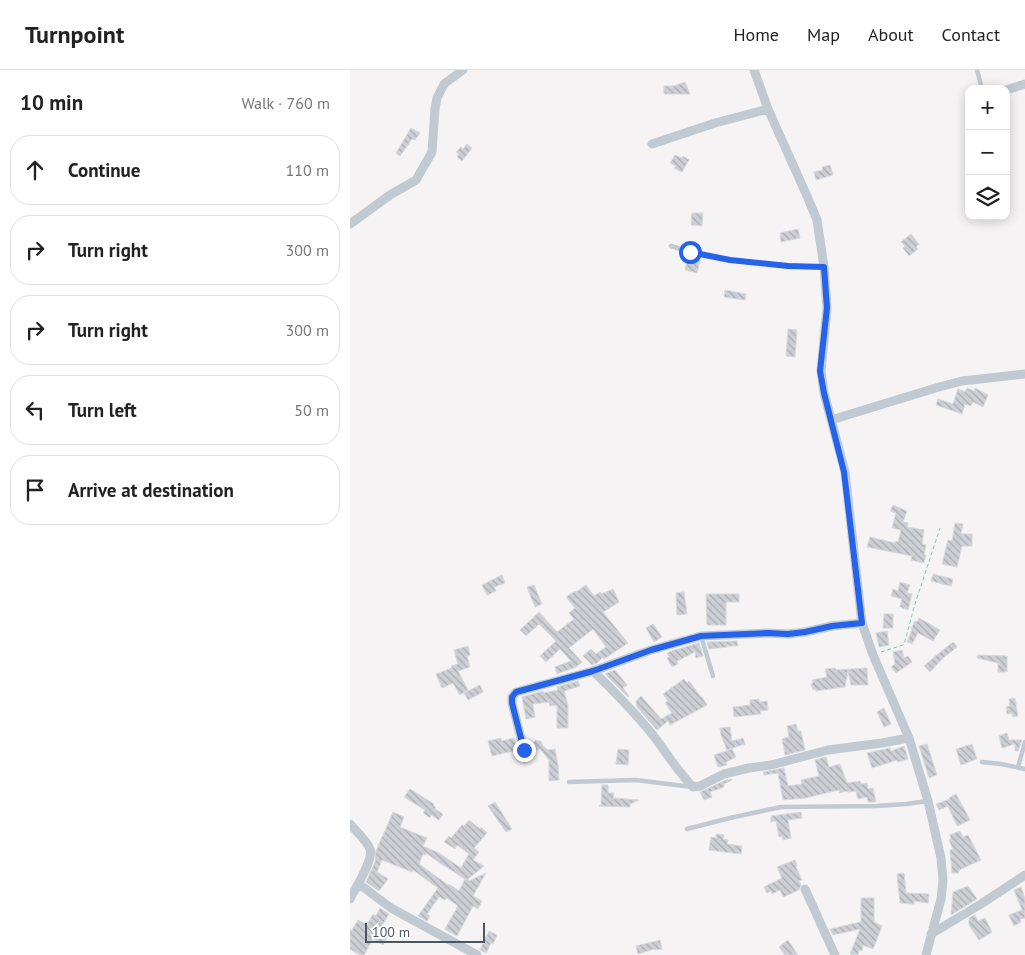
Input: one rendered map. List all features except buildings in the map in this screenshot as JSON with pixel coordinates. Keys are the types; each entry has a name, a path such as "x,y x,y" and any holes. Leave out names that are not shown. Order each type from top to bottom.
{"street":[{"path":"350,224 390,194 416,180 432,152 437,98 444,84 463,70"},
{"path":"754,70 768,109 816,220 824,267 827,308 820,371 844,472 862,623 873,654 909,738 928,801 941,858 943,880 941,899 926,955"},
{"path":"1010,89 1025,84"},
{"path":"652,144 715,123 768,109"},
{"path":"831,420 962,381 1025,374"},
{"path":"524,750 512,703 512,697 516,692 593,671 651,650 701,636 788,634 862,623"},
{"path":"593,671 617,694 648,729 682,776 693,787 700,786 724,774 779,763 828,750 909,738"},
{"path":"350,824 370,848 372,855 350,899"},
{"path":"931,934 1024,876"},
{"path":"359,884 391,908 478,955"},
{"path":"806,888 835,955"}],"lane":[{"path":"977,70 981,85"},
{"path":"671,246 730,260 788,266 824,267"},
{"path":"701,636 713,676"},
{"path":"1018,767 1025,742"},
{"path":"982,762 1025,769"},
{"path":"569,782 636,780 693,787"},
{"path":"687,829 781,807 877,806 928,801"}],"path":[{"path":"873,654 903,645 940,528"}],"route":[{"path":"524,750 512,703 512,697 516,692 593,671 651,650 701,636 788,634 862,623 844,472 820,371 827,308 824,267 788,266 730,260 690,252"}]}
